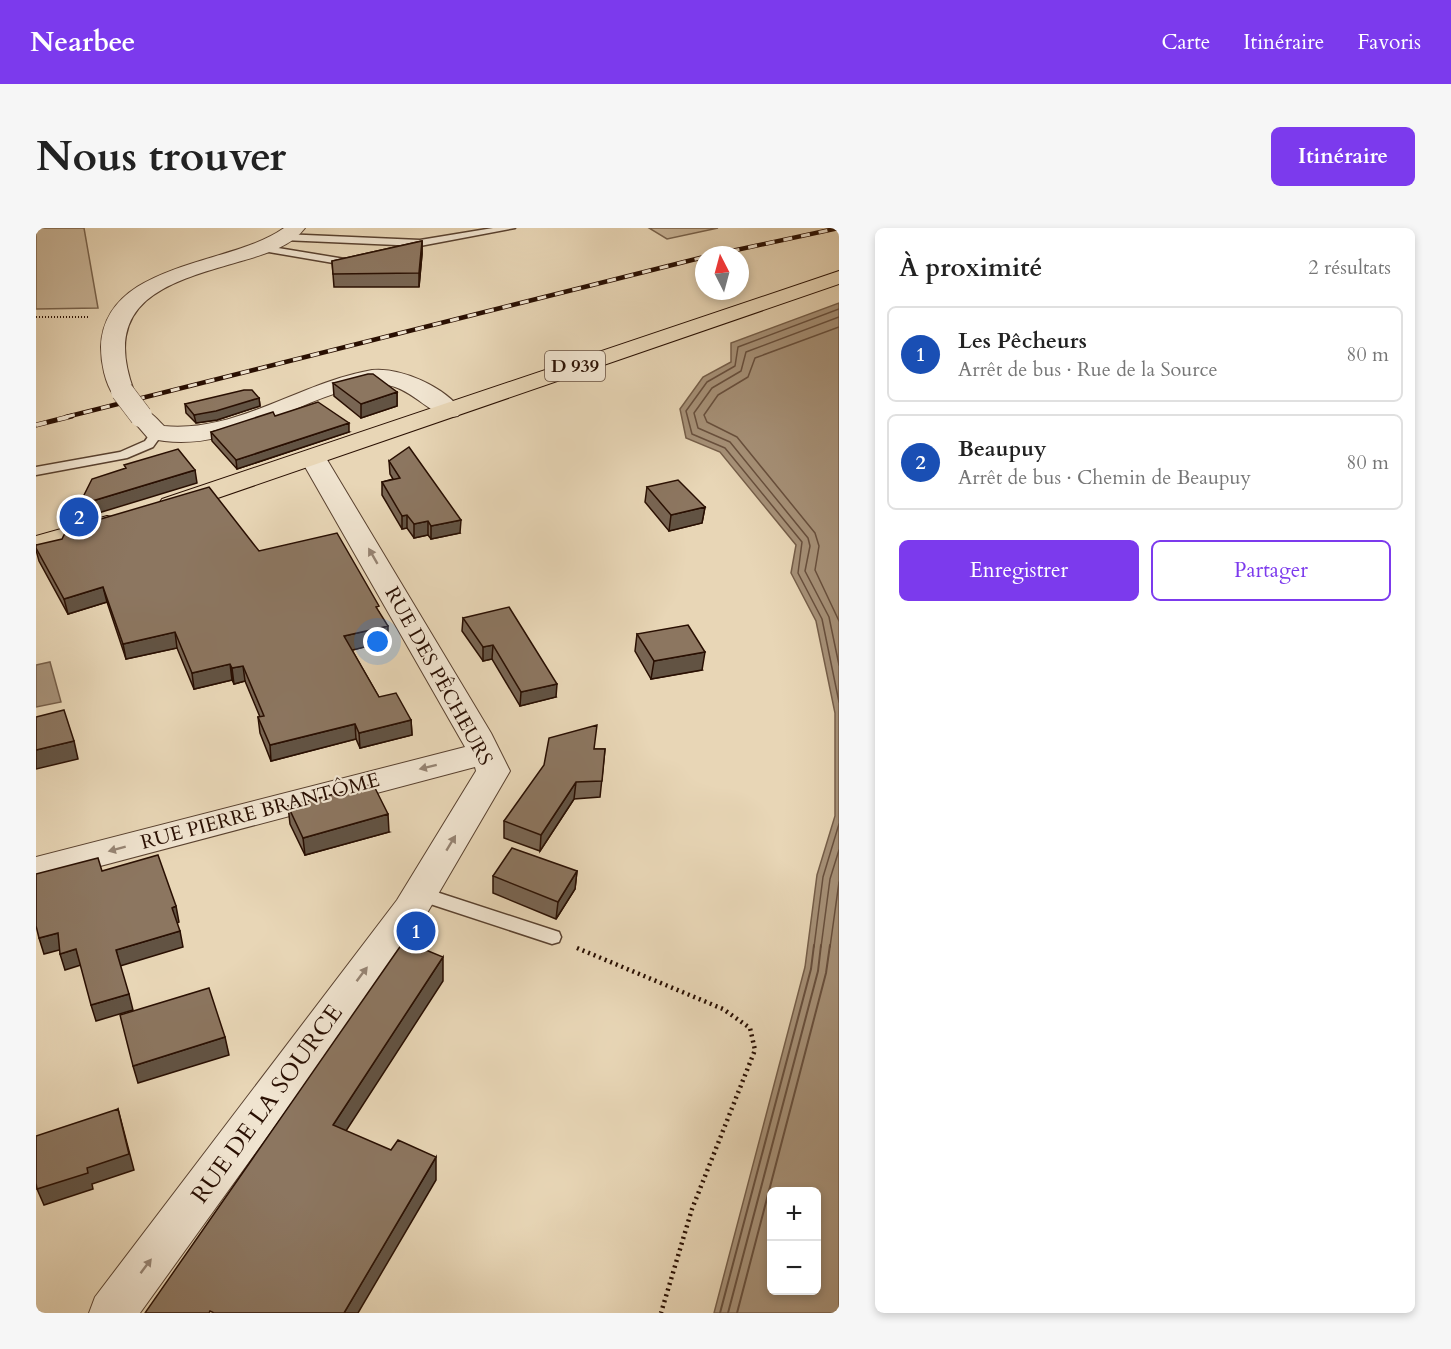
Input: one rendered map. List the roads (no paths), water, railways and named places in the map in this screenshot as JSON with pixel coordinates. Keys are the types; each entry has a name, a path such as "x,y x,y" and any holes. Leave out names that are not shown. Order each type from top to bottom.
{"main road":[{"name":"D 939","path":"36,544 140,514 313,458 839,277"}],"street":[{"path":"290,232 260,248 153,286 132,302 116,327 111,349 115,374 122,391 149,424 193,435 231,427 284,404 365,378 394,378 424,393 450,411"},
{"name":"RUE DES PÊCHEURS","path":"313,458 363,539 493,771 421,894"},
{"name":"RUE PIERRE BRANTÔME","path":"36,870 484,753"},
{"name":"RUE DE LA SOURCE","path":"112,1313 421,894"}],"lane":[{"path":"290,232 414,238 482,228"},
{"path":"290,232 420,243 510,228"},
{"path":"260,248 351,263"},
{"path":"36,471 123,455 149,444 149,424"},
{"path":"421,894 552,937"}],"water":[{"path":"839,303 839,1313 714,1313 805,967 817,875 835,816 835,713 816,621 791,573 796,545 720,452 686,438 680,409 703,377 731,362 731,343"},
{"path":"50,662 61,702 36,707 36,665"}],"railway":[{"path":"749,247 839,228"},
{"path":"66,417 695,259"},
{"path":"36,425 72,416"}],"place":[{"name":"Beaupuy","path":"79,517"},
{"name":"Les Pêcheurs","path":"416,931"}]}
